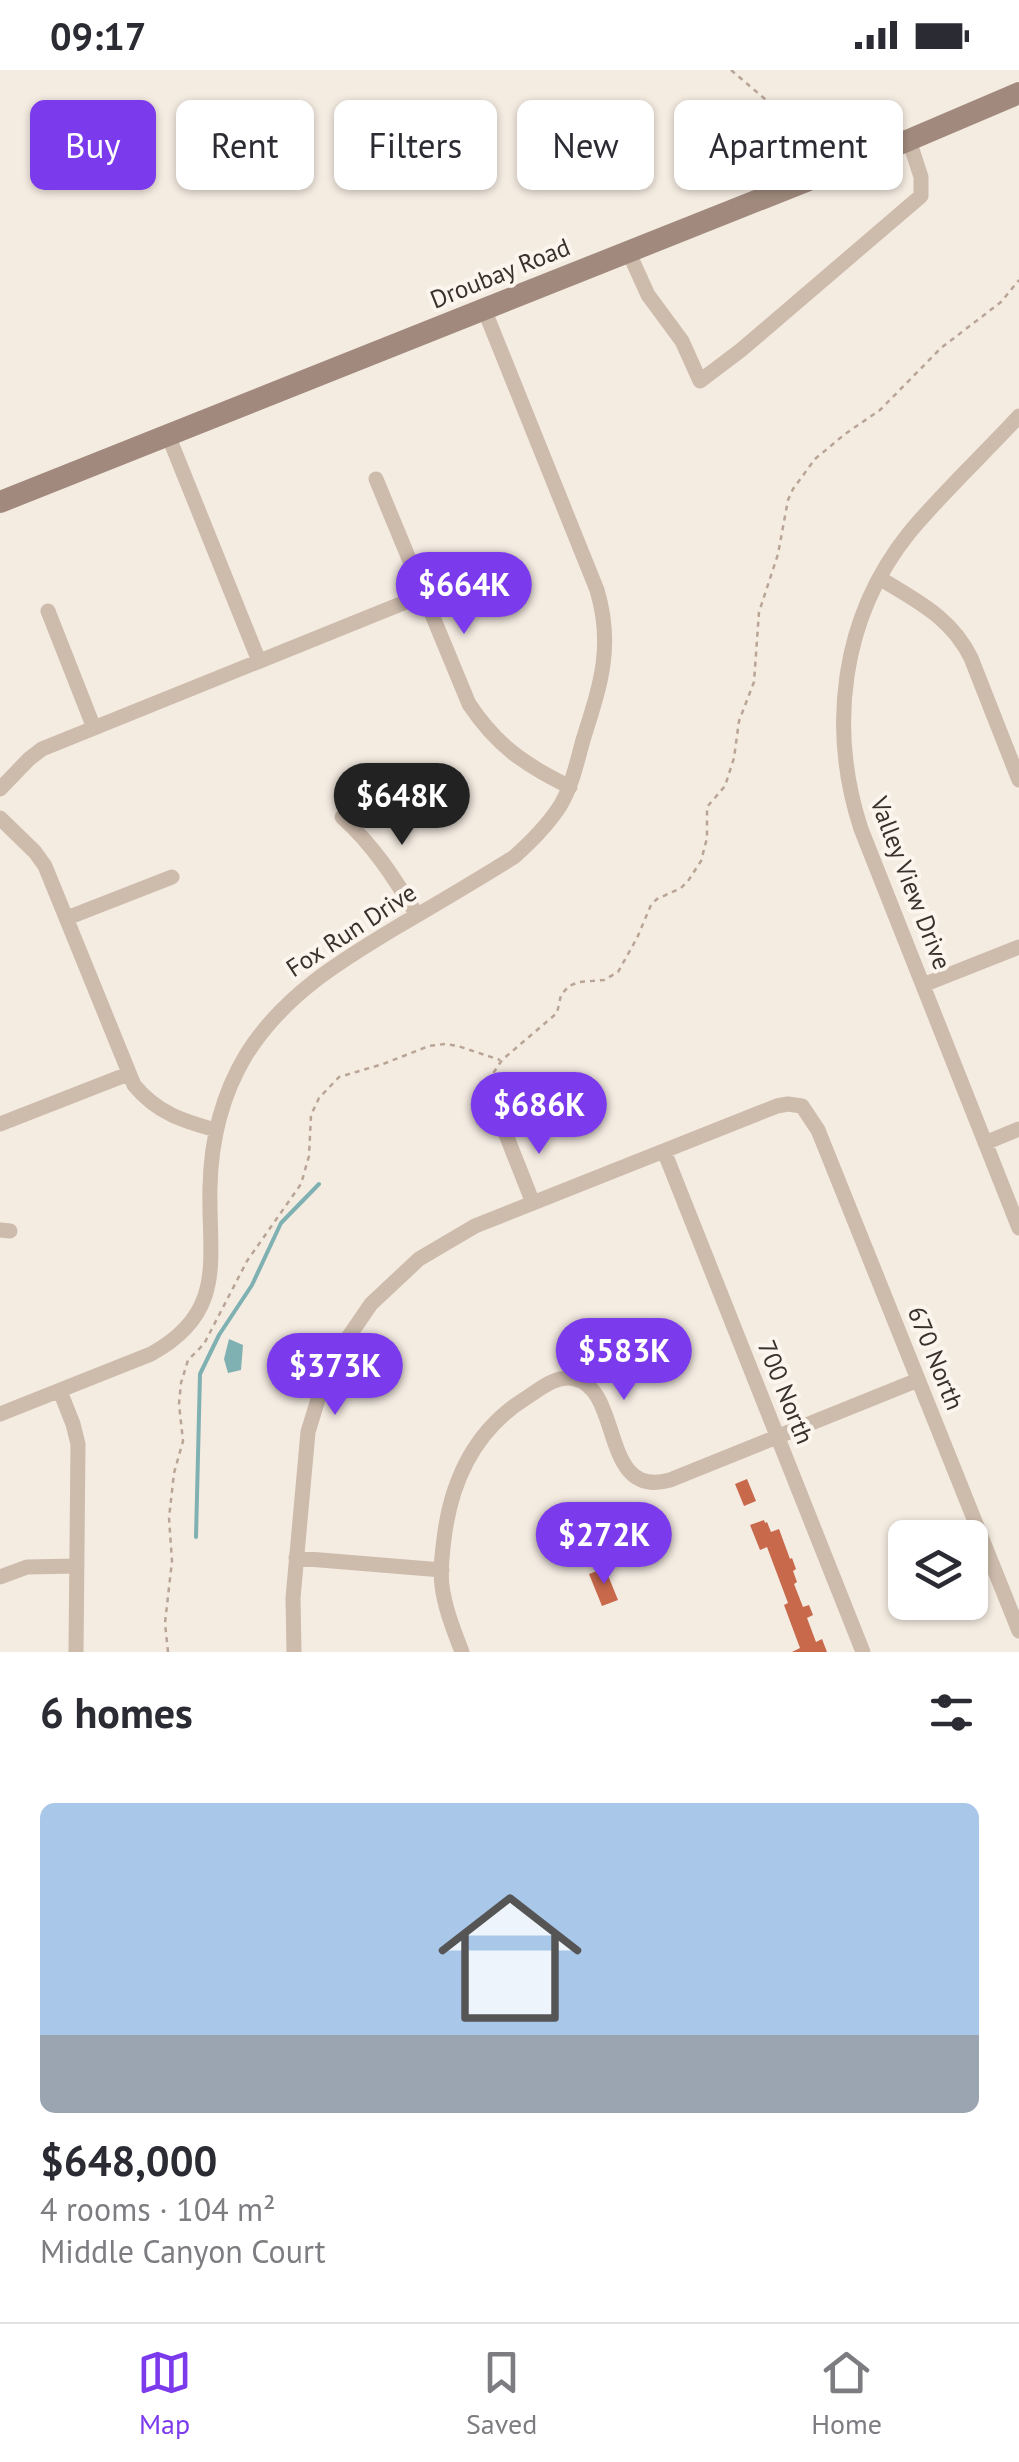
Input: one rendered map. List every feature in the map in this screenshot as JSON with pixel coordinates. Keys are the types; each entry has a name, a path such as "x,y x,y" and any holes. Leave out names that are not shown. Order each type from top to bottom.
{"street":[{"name":"Droubay Road","path":"903,142 1019,93"},
{"path":"628,251 648,295 682,342 700,381 922,196 922,177 909,140"},
{"name":"Droubay Road","path":"0,502 782,190"},
{"name":"Fox Run Drive","path":"0,1414 172,1342 196,1315 211,1276 210,1188 216,1130 225,1097 246,1055 266,1027 290,1000 336,964 514,858 540,834 570,786 602,677 606,648 604,618 597,590 484,309"},
{"name":"Valley View Drive","path":"1019,416 909,534 880,579 859,625 847,672 842,719 849,786 862,830 1019,1228"},
{"path":"168,435 258,661"},
{"path":"376,478 460,688 479,720 520,760 570,786"},
{"path":"880,579 939,616 960,639 1019,780"},
{"path":"0,788 42,749 422,594"},
{"path":"48,611 94,728"},
{"path":"342,817 385,862 417,916"},
{"path":"0,818 46,866 128,1074 160,1110 216,1130"},
{"path":"67,918 172,877"},
{"path":"923,985 1019,946"},
{"path":"0,1124 128,1074"},
{"name":"670 North","path":"664,1151 777,1106 802,1106 818,1130 1019,1631"},
{"path":"503,1127 534,1203"},
{"path":"986,1143 1019,1130"},
{"path":"294,1652 293,1598 308,1432 336,1355 365,1312 394,1280 437,1247 475,1226 664,1151"},
{"name":"700 North","path":"664,1151 863,1652"},
{"path":"462,1652 446,1602 442,1570 450,1503 461,1471 488,1430 514,1406 554,1380 573,1378 593,1390 623,1462 643,1480 656,1483 918,1380"},
{"path":"60,1391 78,1444 76,1652"},
{"path":"296,1558 442,1570"},
{"path":"0,1577 28,1567 77,1566"}],"path":[{"path":"731,70 766,100"},
{"path":"503,1127 491,1084 502,1060 557,1013 561,995 570,986 604,980 618,972 651,905 688,881 701,860 707,838 708,807 725,786 739,721 754,682 759,612 793,489 815,459 880,410 941,348 1001,302 1019,280"},
{"path":"168,1652 164,1623 172,1561 169,1518 174,1473 183,1441 181,1383 188,1360 204,1344 247,1261 301,1184 309,1156 311,1115 319,1098 339,1077 429,1046 458,1046 502,1060"}],"water":[{"path":"229,1339 243,1345 241,1370 228,1373 224,1359"}],"building":[{"path":"747,1479 756,1501 744,1506 735,1484"},
{"path":"764,1520 771,1532 779,1529 796,1569 794,1584 803,1607 809,1605 813,1615 807,1618 816,1642 822,1639 827,1652 792,1652 800,1648 784,1605 788,1603 767,1547 760,1550 750,1525"},
{"path":"605,1568 618,1600 602,1606 589,1574"}],"waterway":[{"path":"196,1537 200,1374 219,1335 252,1285 281,1223 319,1184"}]}
